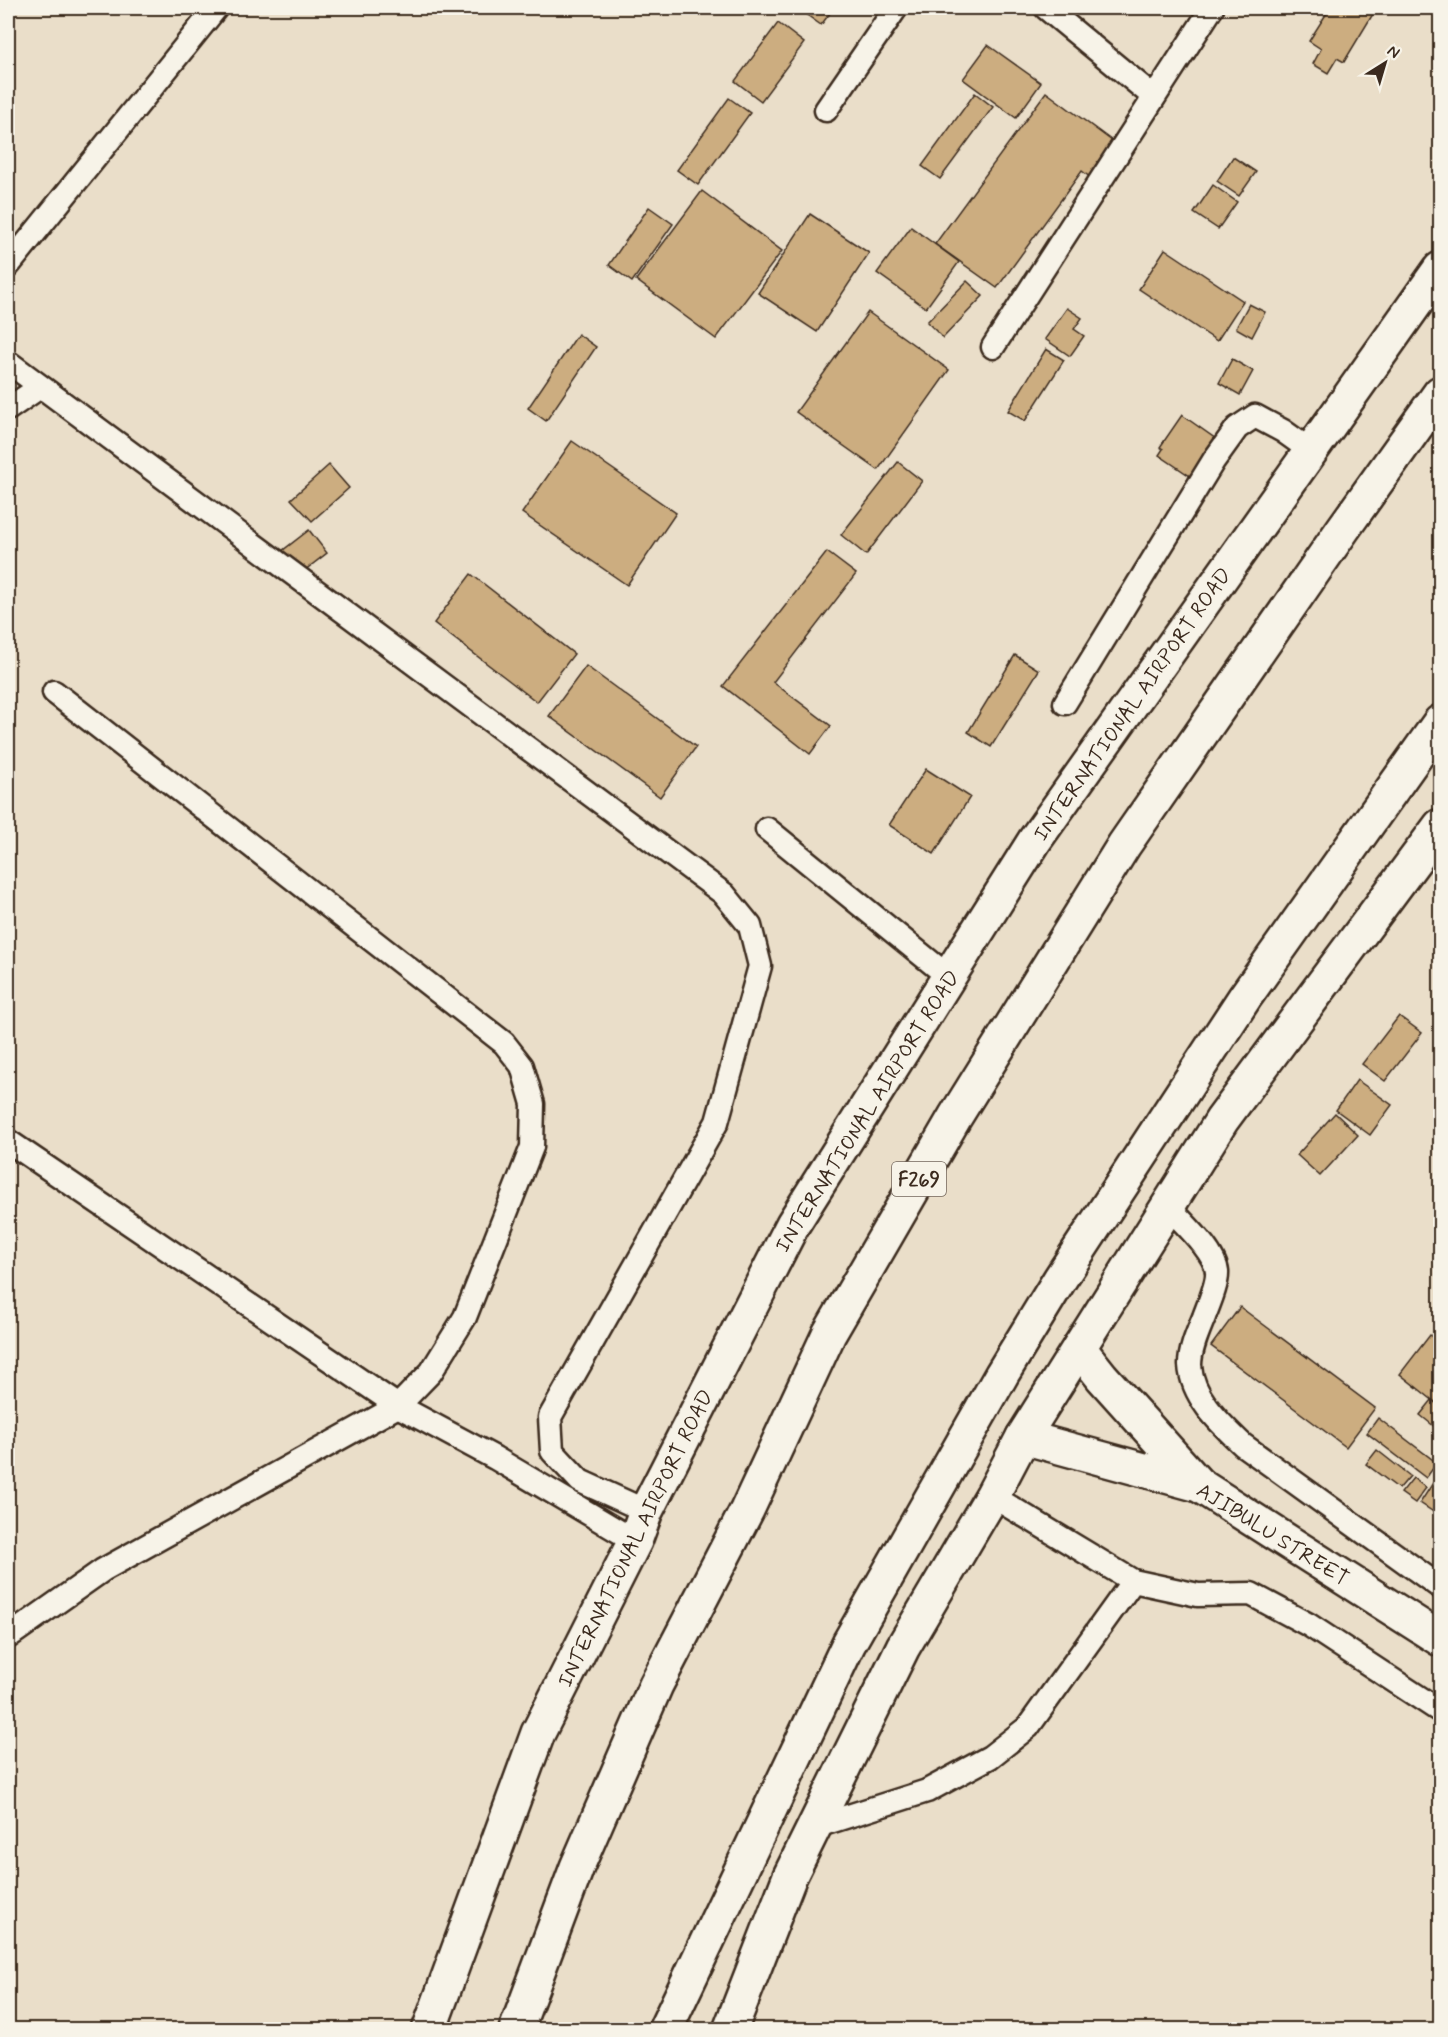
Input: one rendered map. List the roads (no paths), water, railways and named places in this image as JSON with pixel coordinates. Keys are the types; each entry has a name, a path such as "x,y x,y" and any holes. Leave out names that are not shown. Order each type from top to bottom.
{"main road":[{"name":"INTERNATIONAL AIRPORT ROAD","path":"429,2030 538,1733 635,1541 646,1511 793,1224 1035,840 1440,269"},
{"name":"F269","path":"516,2030 577,1867 656,1685 747,1510 829,1334 962,1107 1124,845 1440,393"},
{"path":"665,2030 849,1643 1002,1374 1060,1278 1245,997 1440,722"},
{"path":"730,2030 790,1876 814,1827 903,1647 992,1496 1023,1437 1222,1120 1440,826"},
{"path":"1080,1348 1102,1377 1199,1485"},
{"name":"AJIBULU STREET","path":"1023,1437 1199,1485 1440,1639"}],"lane":[{"path":"8,266 216,8"},
{"path":"826,110 896,8"},
{"path":"1046,8 1154,97"},
{"path":"993,346 1212,8"},
{"path":"8,362 724,894 750,926 760,966 717,1122 550,1417 552,1451 580,1481 646,1511"},
{"path":"8,409 40,387"},
{"path":"1065,703 1214,460 1237,428 1255,416 1283,430 1311,451"},
{"path":"8,1637 102,1570 398,1406 431,1372 465,1317 532,1147 533,1104 522,1066 504,1043 54,692"},
{"path":"767,829 949,977"},
{"path":"8,1141 398,1406 495,1458 635,1541"},
{"path":"1168,1206 1209,1253 1217,1273 1209,1303 1194,1341 1190,1365 1196,1389 1218,1420 1243,1444 1440,1587"},
{"path":"992,1496 1133,1581 1198,1594 1251,1594 1309,1624 1440,1711"},
{"path":"814,1827 927,1791 990,1757 1028,1727 1133,1581"}]}
